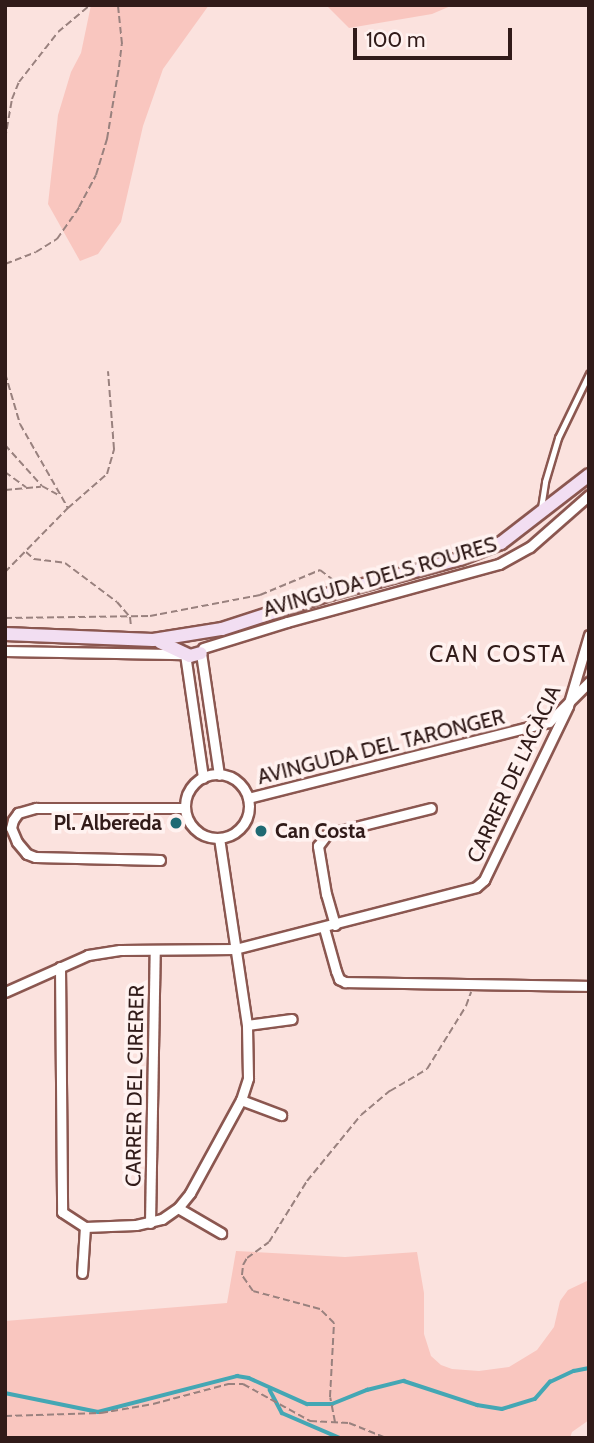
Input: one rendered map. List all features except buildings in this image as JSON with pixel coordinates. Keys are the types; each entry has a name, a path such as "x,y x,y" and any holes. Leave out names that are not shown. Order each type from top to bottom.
{"street":[{"path":"5,634 153,640 222,629 341,591 480,552 509,539 589,475"},
{"name":"AVINGUDA DELS ROURES","path":"202,650 287,622 499,564 530,547 589,495"},
{"path":"5,651 185,654 202,650 222,629"},
{"name":"CARRER DE L'ACÀCIA","path":"5,992 60,967 103,952 235,949 464,891 484,880 568,706 589,635"},
{"path":"191,636 202,650 219,775"},
{"path":"191,636 185,654 203,778"},
{"path":"153,640 175,647 185,654"},
{"name":"AVINGUDA DEL TARONGER","path":"248,798 549,722 568,706 589,682"},
{"path":"219,775 238,782 248,798 247,815 243,824 237,831 219,838 199,833 192,826 185,808 190,789 203,778 219,775"},
{"path":"160,860 35,858 27,855 11,828 18,813 36,808 185,808"},
{"path":"335,925 326,894 318,846 327,834 430,808"},
{"path":"60,967 62,1212 85,1227 150,1223 178,1208 241,1101 249,1065 247,1025 219,838"},
{"path":"324,928 336,971 345,982 589,986"},
{"name":"CARRER DEL CIRERER","path":"150,1223 155,950"},
{"path":"247,1025 292,1019"},
{"path":"241,1101 281,1115"},
{"path":"178,1208 221,1233"},
{"path":"82,1273 85,1227"}],"lane":[{"path":"540,515 545,482 558,438 589,374"}],"path":[{"path":"5,139 12,99 19,82 58,32 90,5"},
{"path":"5,264 36,252 57,239 79,207 96,175 107,139 122,44 118,5"},
{"path":"5,572 68,508 107,474 114,449 108,371"},
{"path":"5,373 20,424 68,508"},
{"path":"5,445 42,486 59,496"},
{"path":"5,472 26,487"},
{"path":"5,490 42,486"},
{"path":"26,551 34,559 65,563 117,602 130,617 128,638"},
{"path":"5,618 130,617 189,610 260,595 320,570 335,580 341,591"},
{"path":"335,1422 330,1397 334,1323 320,1309 253,1292 242,1275 243,1265 247,1258 269,1242 307,1181 361,1115 390,1091 427,1069 466,1006 473,985"},
{"path":"5,1416 101,1413 153,1404 228,1384 254,1389 310,1420 349,1423 386,1438"}],"shaded area":[{"path":"91,5 209,5 163,69 143,126 121,222 98,254 80,261 48,204 58,115 71,72 81,53"},
{"path":"326,5 453,5 432,14 349,28"},
{"path":"236,1251 345,1257 417,1252 424,1293 424,1334 431,1356 441,1365 452,1369 479,1371 509,1367 537,1350 554,1327 560,1301 568,1290 589,1280 589,1420 572,1432 570,1438 5,1438 5,1321 227,1303"}],"waterway":[{"path":"5,1393 98,1412 237,1376 249,1378 307,1404 332,1404 367,1390 404,1381 477,1405 502,1409 535,1399 550,1382 574,1371 589,1368"},
{"path":"270,1390 282,1413 340,1438"}],"place":[{"name":"Pl. Albereda","path":"176,823"},
{"name":"Can Costa","path":"261,831"}],"district":[{"name":"CAN COSTA","path":"498,654"}]}
